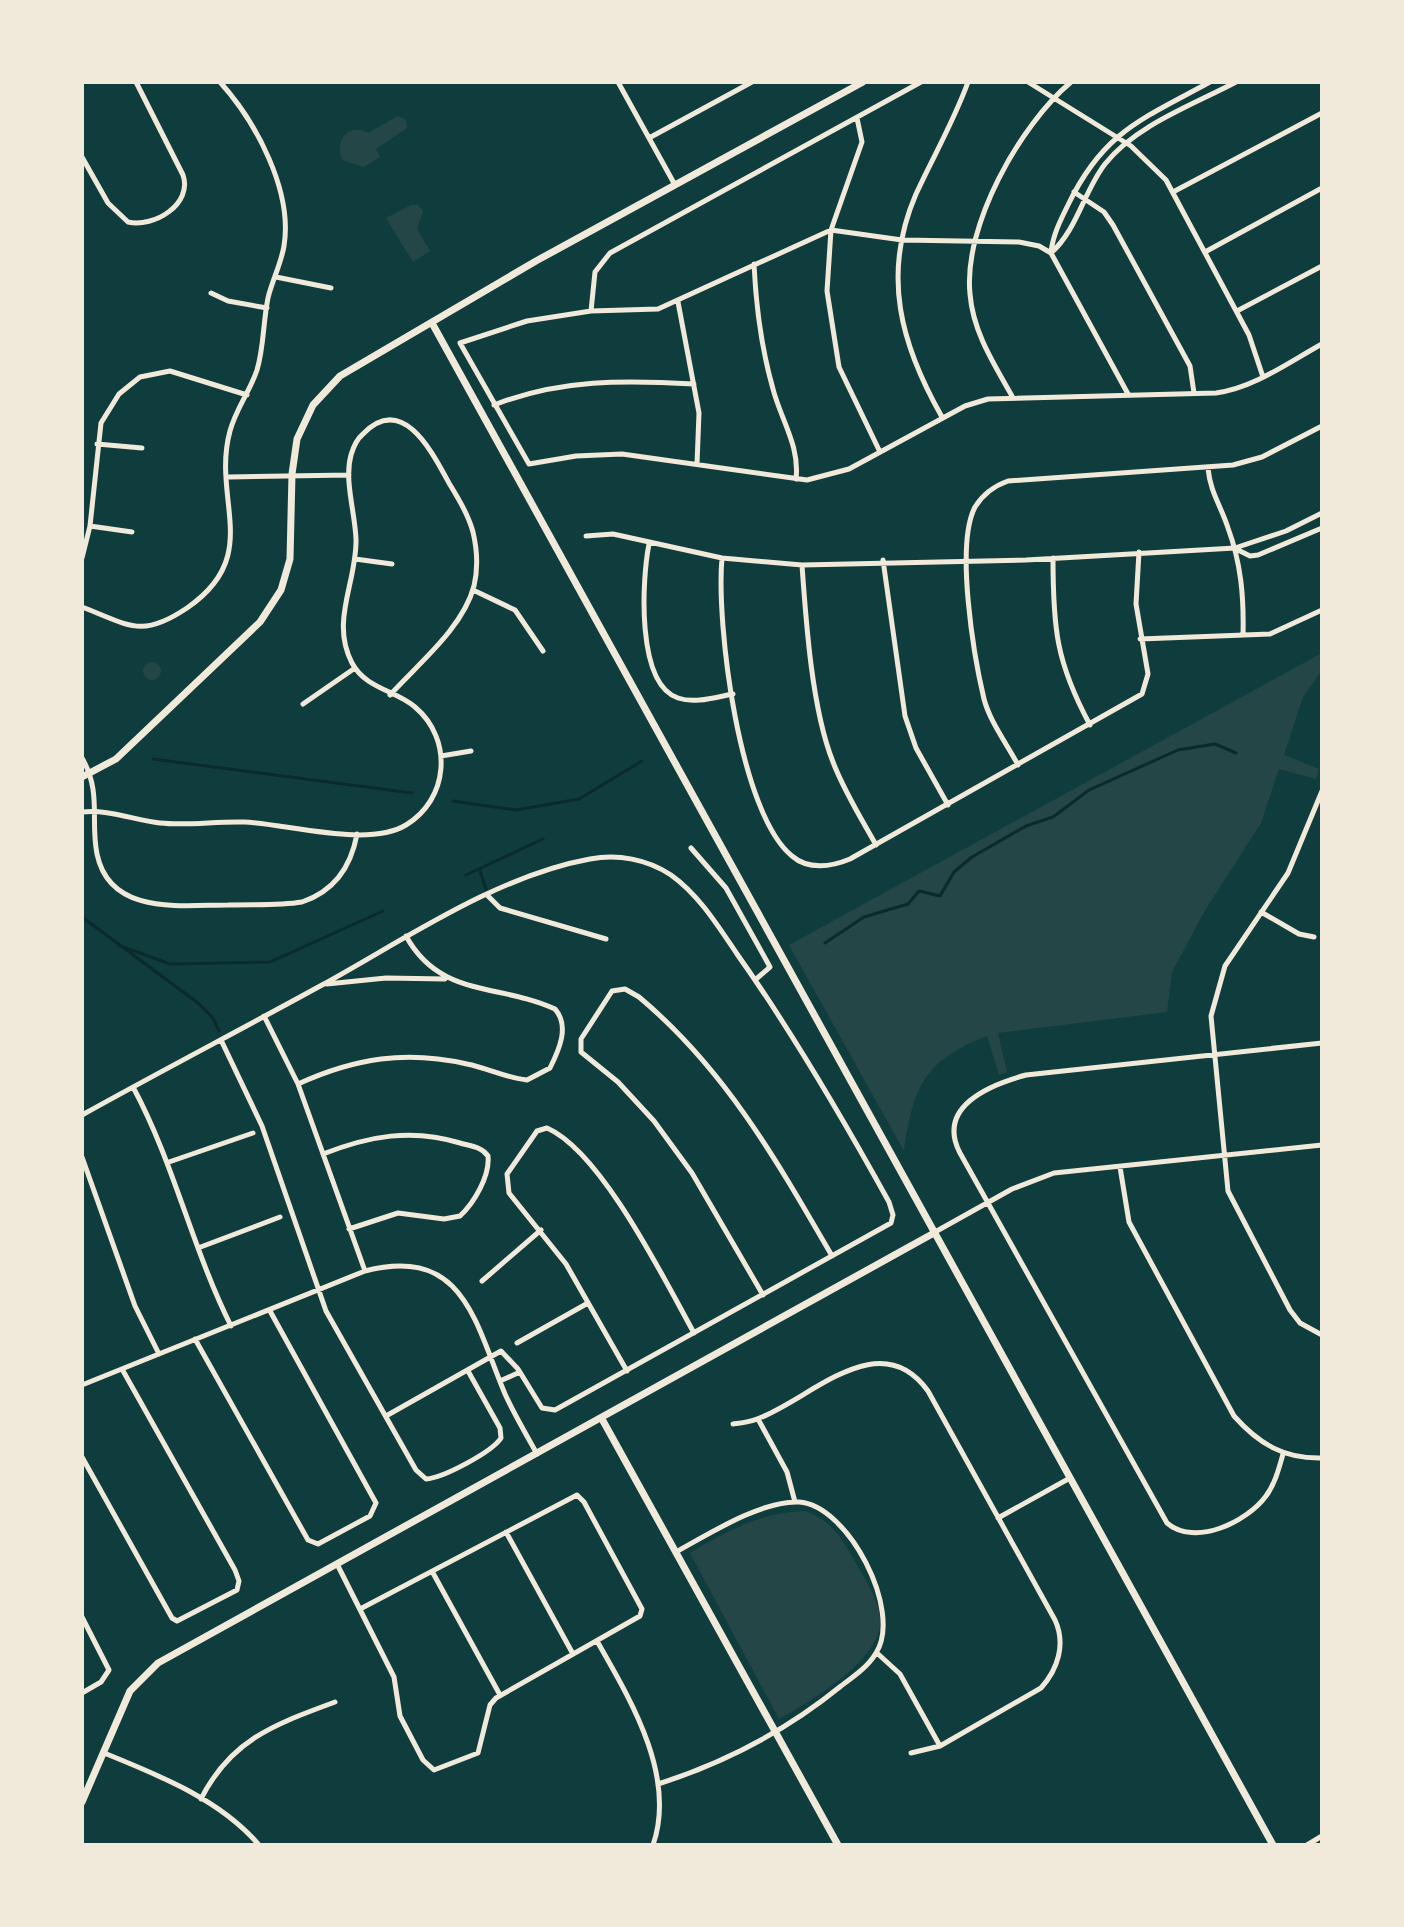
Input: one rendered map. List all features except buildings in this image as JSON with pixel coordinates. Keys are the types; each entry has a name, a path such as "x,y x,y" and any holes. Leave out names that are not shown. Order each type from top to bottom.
{"street":[{"path":"82,157 108,203 128,222 147,223 181,200 186,186 183,175 136,82"},
{"path":"82,607 128,626 150,628 166,622 213,588 226,566 230,548 228,438 257,369 285,229 281,189 239,106 220,82"},
{"path":"618,82 675,185"},
{"path":"649,138 752,82"},
{"path":"86,776 124,752 260,622 272,605 290,559 292,474 297,439 304,420 326,389 353,367 455,307 863,82"},
{"path":"591,311 595,272 610,253 921,82"},
{"path":"942,417 914,364 903,333 898,286 902,240 916,195 968,82"},
{"path":"1028,82 1120,139 1155,167 1173,192 1237,311 1263,377"},
{"path":"1012,396 982,340 973,316 970,293 974,242 1016,148 1053,99 1071,82"},
{"path":"1128,394 1051,253 1053,237 1095,157 1180,98 1210,82"},
{"path":"1051,253 1063,242 1084,197 1120,139 1236,82"},
{"path":"1180,98 1186,109"},
{"path":"1173,192 1322,113"},
{"path":"857,118 862,142 831,230 827,291 833,343 845,383 880,452"},
{"path":"1205,252 1322,188"},
{"path":"1074,192 1084,197 1113,225 1190,366 1194,393"},
{"path":"1051,253 1030,243 902,240 831,230 678,302 644,312 591,311 527,321 460,343 529,464 576,456 622,454 796,479 838,473 975,402 1012,396 1223,392 1263,377 1322,344"},
{"path":"754,264 760,337 778,407 795,447 796,479"},
{"path":"1237,311 1322,266"},
{"path":"276,277 331,288"},
{"path":"211,293 228,301 267,308"},
{"path":"678,302 701,431 697,464"},
{"path":"432,323 1273,1845"},
{"path":"82,558 90,526 97,444 103,416 119,394 133,381 160,371 175,372 247,395"},
{"path":"494,405 528,393 579,383 694,384"},
{"path":"82,812 96,811 176,825 245,822 375,835 397,830 420,815 437,791 441,756 426,719 410,704 390,695 355,668 342,627 355,559 349,475 356,442 370,428 389,421 409,425 419,433 471,524 476,552 473,590 458,619 390,695"},
{"path":"1018,765 985,700 970,611 967,558 974,511 986,493 999,484 1208,468 1262,457 1322,426"},
{"path":"97,444 142,448"},
{"path":"1208,468 1212,493 1235,548 1243,599 1243,635"},
{"path":"229,477 349,475"},
{"path":"586,536 613,534 722,558 802,565 883,560 1053,558 1235,548 1321,516"},
{"path":"90,526 132,532"},
{"path":"1235,548 1250,556 1258,555 1322,528"},
{"path":"649,544 644,596 654,675 667,692 683,700 733,694"},
{"path":"722,558 721,612 749,776 775,834 792,857 813,865 839,864 876,845 1126,706 1144,691 1148,674 1136,604 1139,552"},
{"path":"1053,558 1053,615 1059,652 1068,683 1090,725"},
{"path":"355,559 392,564"},
{"path":"883,560 905,716 916,748 948,805"},
{"path":"802,565 805,608 828,745 847,793 876,845"},
{"path":"473,590 515,610 543,651"},
{"path":"1140,639 1243,635 1284,630 1322,610"},
{"path":"303,704 355,668"},
{"path":"441,756 471,751"},
{"path":"82,758 86,776 96,795 97,854 110,880 126,896 162,906 293,903 311,899 340,878 352,855 357,834"},
{"path":"1322,791 1299,852 1220,978 1211,1016 1222,1154 1232,1202 1290,1310 1300,1323 1322,1335"},
{"path":"691,848 726,888 770,967 755,980"},
{"path":"82,1115 406,936 510,887 571,864 603,857 626,858 656,867 681,883 706,909 755,980 844,1121 889,1202 892,1218 887,1226 550,1411 542,1408 520,1372 501,1351 490,1354 468,1371 386,1416"},
{"path":"488,896 500,908 606,939"},
{"path":"1261,912 1299,934 1314,937"},
{"path":"406,936 424,963 446,979"},
{"path":"298,1084 353,1062 396,1056 442,1059 527,1080 550,1068 563,1033 563,1020 555,1009 446,979 386,978 324,984"},
{"path":"763,1295 692,1173 654,1121 618,1082 581,1052 579,1044 609,995 625,989 682,1035 743,1107 832,1256"},
{"path":"264,1016 298,1084 365,1271"},
{"path":"221,1040 262,1126 326,1311 422,1477 433,1479 499,1442 500,1428 468,1371"},
{"path":"1283,1454 1268,1493 1248,1512 1205,1534 1191,1536 1172,1528 1162,1517 960,1153 954,1130 957,1115 969,1099 997,1084 1058,1071 1213,1057 1322,1043"},
{"path":"133,1087 169,1162 211,1287 231,1326"},
{"path":"627,1371 541,1230 507,1187 507,1174 531,1135 547,1128 580,1156 634,1227 694,1333"},
{"path":"169,1162 253,1133"},
{"path":"323,1154 361,1140 399,1134 446,1138 484,1151 489,1160 488,1169 468,1209 455,1218 398,1213 349,1229"},
{"path":"82,1802 130,1691 146,1672 989,1202 1054,1173 1322,1145"},
{"path":"82,1157 135,1306 159,1354"},
{"path":"1120,1167 1125,1209 1132,1229 1234,1416 1254,1437 1283,1454 1322,1458"},
{"path":"198,1248 280,1217"},
{"path":"482,1281 541,1230"},
{"path":"82,1376 84,1384 365,1271 382,1266 411,1266 450,1281 474,1316 500,1381 537,1454"},
{"path":"517,1343 588,1303"},
{"path":"195,1339 304,1534 315,1545 370,1516 376,1503 270,1311"},
{"path":"733,1424 758,1419 868,1363 889,1364 911,1374 928,1391 1058,1627 1058,1660 1048,1680 1030,1696 940,1746 911,1753"},
{"path":"82,1457 172,1618 181,1620 237,1590 239,1581 212,1529 122,1369"},
{"path":"500,1381 520,1372"},
{"path":"602,1419 838,1845"},
{"path":"758,1419 787,1472 795,1502"},
{"path":"998,1518 1070,1478"},
{"path":"337,1563 396,1681 400,1716 431,1769 439,1770 478,1753 490,1705 500,1695 640,1616 642,1609 578,1496 570,1497 433,1573 362,1608"},
{"path":"658,1784 716,1764 815,1707 877,1653 883,1635 884,1609 855,1548 829,1513 813,1505 795,1502 744,1517 676,1552"},
{"path":"506,1532 573,1654"},
{"path":"433,1573 500,1695"},
{"path":"82,1617 109,1670 101,1682 82,1693"},
{"path":"597,1641 635,1713 658,1784 659,1818 653,1845"},
{"path":"877,1653 900,1674 940,1746"},
{"path":"201,1799 222,1765 248,1740 335,1702"},
{"path":"104,1753 201,1799 232,1818 259,1845"},
{"path":"1307,1845 1322,1836"}],"shaded area":[{"path":"398,116 406,120 407,128 376,149 380,157 364,167 342,160 340,146 344,135 354,130 368,133"},
{"path":"411,205 418,205 423,211 417,229 430,251 413,262 386,218"},
{"path":"1322,653 1322,670 1303,697 1284,755 1319,769 1316,779 1279,769 1261,823 1204,912 1172,972 1167,1012 998,1033 1007,1072 999,1075 987,1036 966,1045 935,1066 925,1079 912,1110 904,1151 789,945"},
{"path":"152,662 161,671 152,680 143,671"},
{"path":"805,1511 824,1521 843,1541 873,1594 880,1624 876,1638 855,1666 824,1691 779,1719 690,1553 745,1524 774,1515"}],"waterway":[{"path":"825,943 864,917 908,904 919,891 940,896 954,872 972,857 1026,826 1053,817 1089,790 1178,750 1215,744 1236,753"},
{"path":"153,759 412,793"},
{"path":"453,801 516,810 579,799 642,761"},
{"path":"466,875 543,839"},
{"path":"480,871 486,889"},
{"path":"118,945 170,964 270,962 383,911"},
{"path":"82,917 198,1003 213,1018 219,1031"}]}
